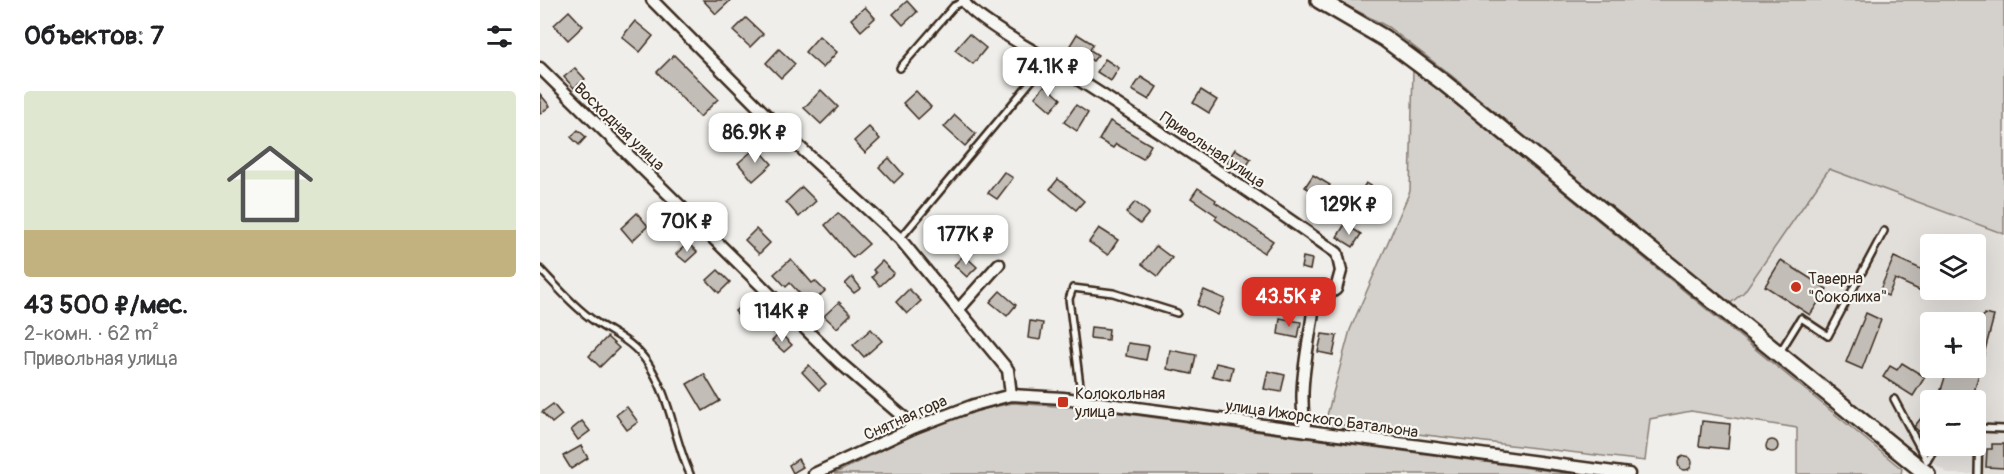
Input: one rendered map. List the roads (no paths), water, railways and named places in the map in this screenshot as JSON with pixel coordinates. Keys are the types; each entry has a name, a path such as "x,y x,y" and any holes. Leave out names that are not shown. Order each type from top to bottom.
{"street":[{"path":"652,0 781,130 900,239 1008,370 1011,395"},
{"path":"1318,0 1384,38 1443,82 1924,470"},
{"name":"Привольная улица","path":"966,3 1048,61 1197,155 1337,253 1341,272 1336,289 1314,304 1302,398 1302,416 1307,431"},
{"name":"Восходная улица","path":"540,68 838,362 915,427"},
{"path":"958,310 999,264"},
{"name":"улица Ижорского Батальона","path":"1011,395 1082,401 1629,474"},
{"name":"Снятная гора","path":"814,474 915,427 974,405 1011,395"}],"lane":[{"path":"900,68 954,6 966,3"},
{"path":"900,239 1048,61"},
{"path":"1779,354 1801,318 1828,336 1884,231"},
{"path":"540,269 569,299 597,323 622,335 646,361 663,389 690,474"},
{"path":"1082,401 1069,299 1073,288 1113,293 1177,313"},
{"path":"1894,399 1924,470"},
{"path":"1978,474 1979,428 2004,429"},
{"path":"1924,470 1931,456"}],"place":[{"name":"Таверна \"Соколиха\"","path":"1796,287"},
{"name":"Колокольная улица","path":"1063,402"}]}
